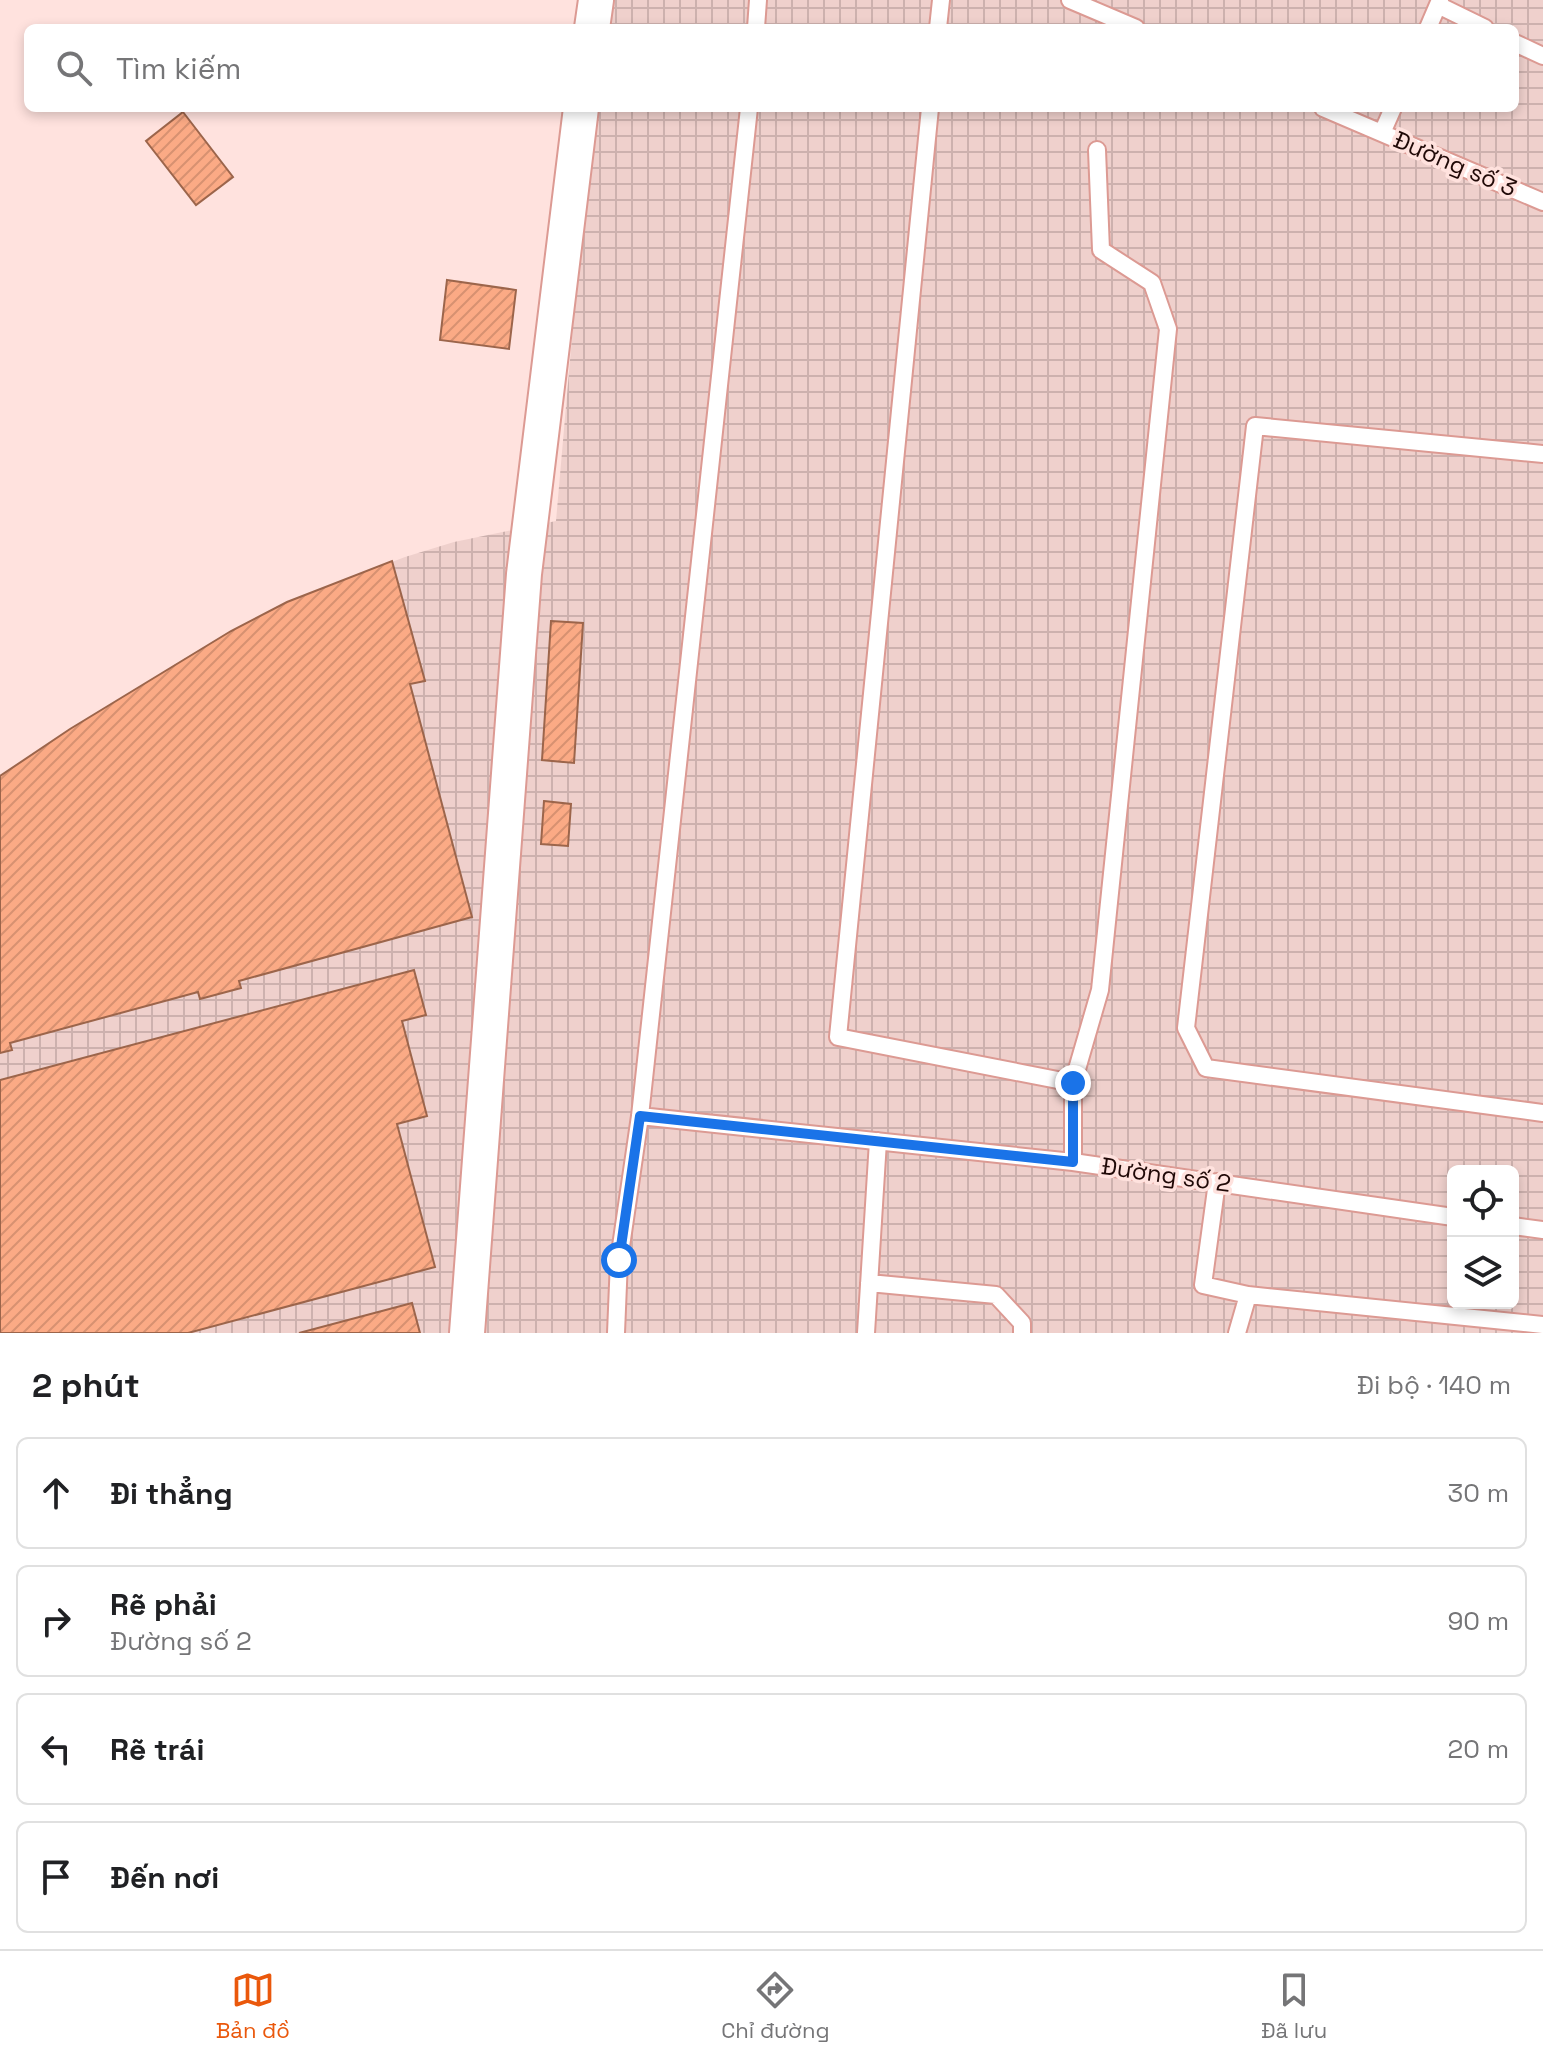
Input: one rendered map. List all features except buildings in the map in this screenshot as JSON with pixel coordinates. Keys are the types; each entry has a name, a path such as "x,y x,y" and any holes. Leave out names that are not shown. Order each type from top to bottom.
{"street":[{"path":"593,24 596,0"},
{"path":"467,1333 524,574 581,112"}],"lane":[{"path":"756,24 758,0"},
{"path":"938,24 941,0"},
{"path":"1070,0 1127,24"},
{"path":"1430,24 1439,2 1478,24"},
{"path":"1519,45 1543,56"},
{"path":"616,1333 619,1260 640,1116 749,112"},
{"path":"930,112 838,1037 1073,1083"},
{"name":"Đường số 3","path":"1332,112 1543,202"},
{"path":"1382,133 1391,112"},
{"path":"1073,1162 1073,1083 1100,990 1168,329 1152,283 1101,250 1097,150"},
{"path":"1543,454 1255,426 1186,1028 1206,1068 1543,1113"},
{"name":"Đường số 2","path":"640,1116 1073,1162 1447,1216"},
{"path":"866,1333 878,1141"},
{"path":"1217,1182 1203,1285 1248,1295 1543,1325"},
{"path":"1519,1227 1543,1230"},
{"path":"869,1283 996,1295 1022,1323 1022,1333"},
{"path":"1237,1333 1248,1295"}],"shaded area":[{"path":"601,0 1543,0 1543,1333 0,1333 0,776 231,631 288,602 405,557 454,542 556,521 592,112 1519,112 1519,24 599,24"}],"route":[{"path":"619,1260 640,1116 1073,1162 1073,1083"}]}
